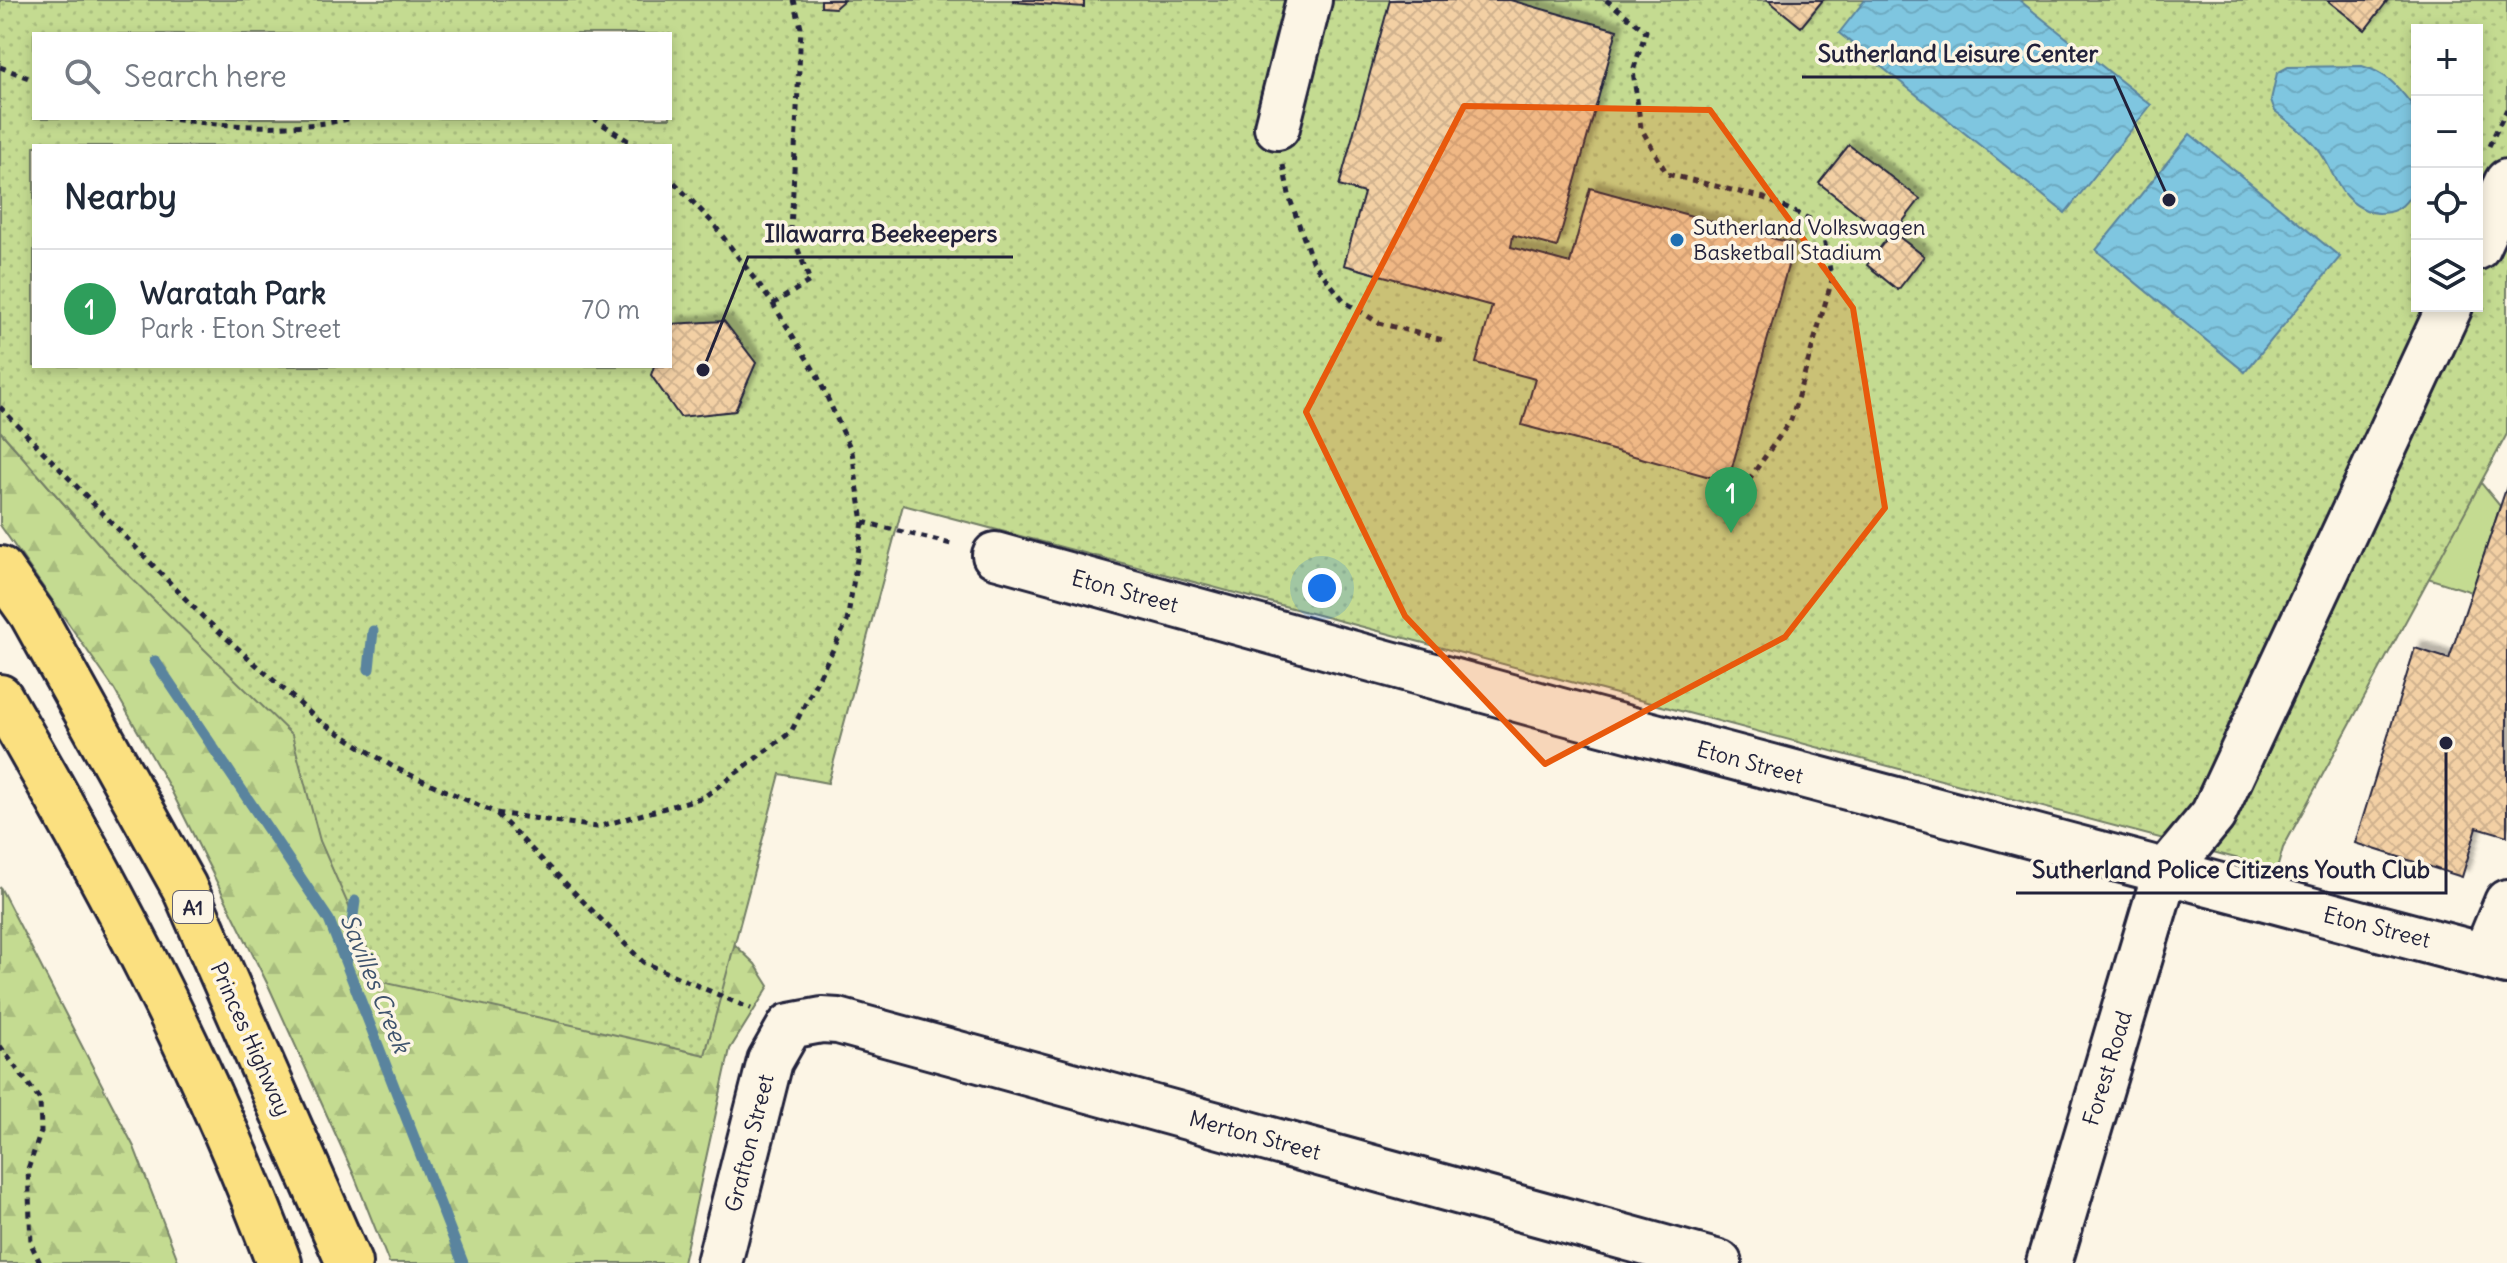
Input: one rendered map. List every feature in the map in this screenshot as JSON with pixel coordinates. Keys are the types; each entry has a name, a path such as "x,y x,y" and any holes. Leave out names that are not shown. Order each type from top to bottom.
{"highway":[{"name":"Princes Highway","path":"0,569 32,614 184,887 349,1263"},
{"path":"0,697 68,813 133,934 192,1058 279,1263"}],"street":[{"path":"1277,127 1309,0"},
{"path":"2480,240 2507,182"},
{"path":"2165,873 2213,815 2447,312"},
{"name":"Eton Street","path":"995,555 2165,873 2496,959"},
{"name":"Forest Road","path":"2049,1263 2165,873"},
{"path":"2496,959 2507,902"},
{"name":"Merton Street","path":"790,1026 822,1020 838,1021 1719,1263"},
{"name":"Grafton Street","path":"719,1263 770,1061 790,1026"}],"path":[{"path":"773,304 810,281 791,231 801,28 794,0"},
{"path":"1606,0 1646,31 1633,71 1641,128 1667,174 1764,198 1821,224 1832,280 1791,420 1745,485"},
{"path":"0,67 32,79"},
{"path":"179,120 237,127 344,120"},
{"path":"596,120 633,144"},
{"path":"1277,127 1290,199 1312,261 1345,302 1379,323 1447,341"},
{"path":"0,407 203,617 318,720 395,768 496,813 597,827 704,797 791,732 847,622 863,522 852,452 817,375 773,304 712,222 672,180"},
{"path":"0,420 9,418"},
{"path":"863,522 995,555"},
{"path":"496,813 643,962 790,1026"},
{"path":"0,1046 40,1100 41,1132 28,1169 31,1244 40,1263"}],"highlighted area":[{"path":"1464,106 1710,110 1853,308 1885,508 1785,637 1545,764 1405,616 1306,412"}],"green space":[{"path":"0,0 2507,0 2507,434 2283,848 2277,869 903,505 828,783 780,774 705,1055 382,982 320,841 292,735 114,561 0,431"},
{"path":"0,431 114,561 635,849 755,964 769,986 730,1049 683,1263 389,1263 354,1175 269,987 171,790 114,689 0,525"},
{"path":"2468,479 2482,484 2500,506 2472,592 2421,576"},
{"path":"0,887 134,1147 179,1263 0,1263"}],"water":[{"path":"1865,0 2019,0 2151,105 2065,213 1839,33"},
{"path":"2362,66 2387,78 2399,89 2411,104 2411,193 2406,202 2394,210 2378,213 2361,208 2346,196 2314,144 2275,111 2271,100 2277,73 2288,67"},
{"path":"2190,134 2340,257 2245,372 2096,250"}],"building":[{"path":"821,0 844,0 835,8 821,7"},
{"path":"1084,0 1084,7 1013,2"},
{"name":"Sutherland Volkswagen Basketball Stadium","path":"1390,0 1510,0 1617,30 1557,247 1513,235 1511,247 1570,263 1590,188 1794,244 1728,482 1522,425 1535,379 1476,363 1492,306 1344,265 1364,193 1339,186"},
{"path":"1768,0 1823,0 1801,27"},
{"path":"2327,0 2388,0 2365,30"},
{"path":"1849,145 1920,199 1894,233 1924,256 1898,290 1867,265 1888,237 1819,183"},
{"path":"724,321 756,363 735,411 680,417 651,375 653,368 672,368 672,324"},
{"path":"2507,486 2507,836 2477,827 2462,877 2355,843 2415,648 2449,659"}],"waterway":[{"path":"369,669 373,631"},
{"name":"Savilles Creek","path":"155,661 329,920 463,1263"},
{"path":"347,960 355,901"}],"place":[{"name":"Sutherland Leisure Center","path":"2169,200"},
{"name":"Sutherland Volkswagen Basketball Stadium","path":"1677,240"},
{"name":"Illawarra Beekeepers","path":"703,370"},
{"name":"Waratah Park","path":"1731,533"},
{"name":"Sutherland Police Citizens Youth Club","path":"2446,743"}]}
